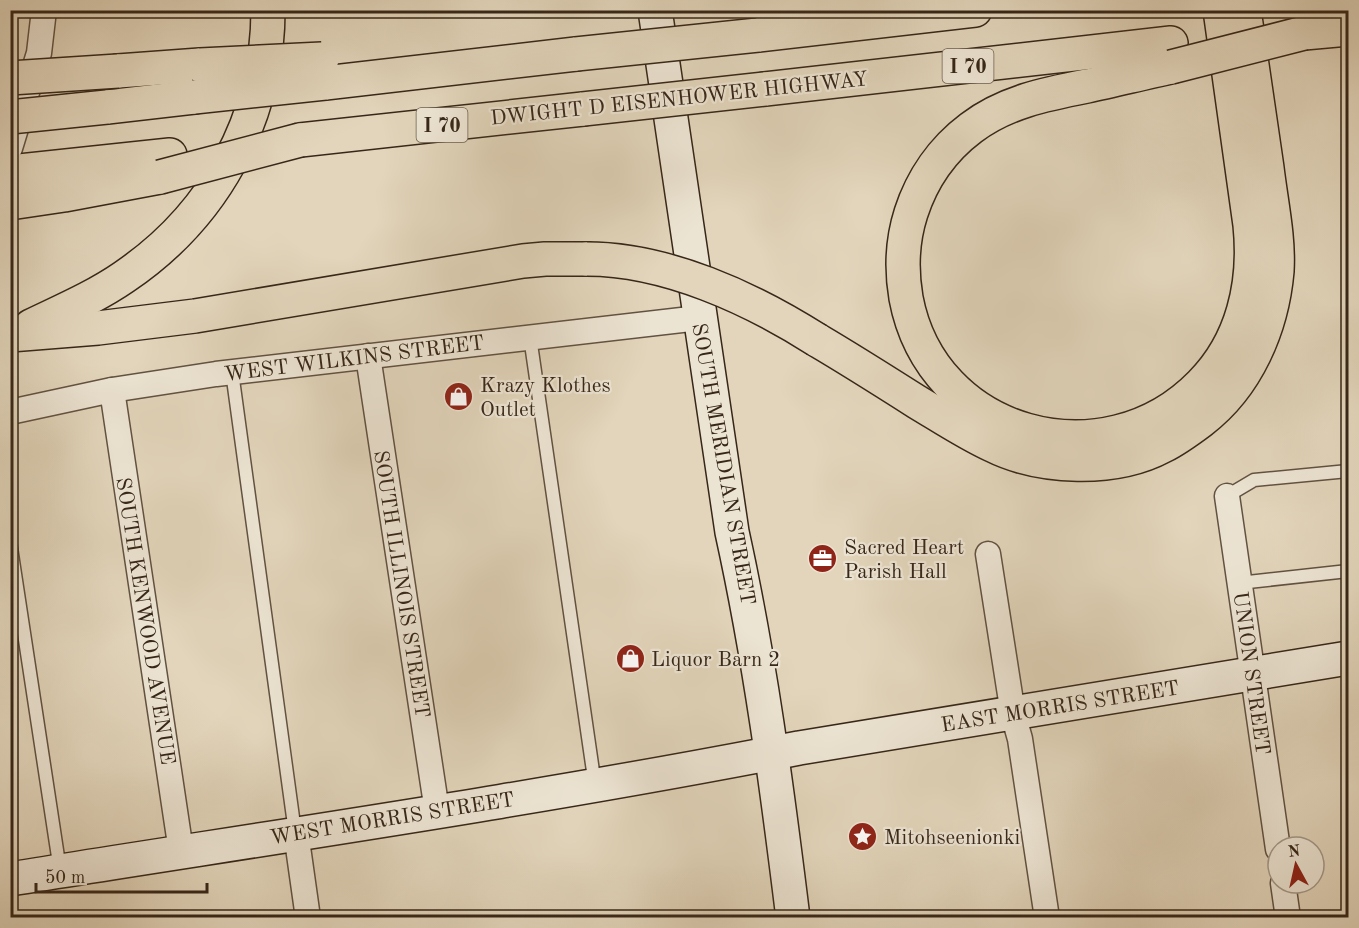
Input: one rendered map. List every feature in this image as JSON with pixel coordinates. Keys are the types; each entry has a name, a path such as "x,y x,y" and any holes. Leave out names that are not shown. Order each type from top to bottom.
{"highway":[{"path":"12,334 123,278 167,243 195,213 212,190 243,138 257,98 263,69 268,10"},
{"path":"10,78 200,64 324,71 471,64 624,49 761,19 975,10"},
{"path":"1220,10 1250,225 1252,257 1247,299 1238,330 1228,350 1211,375 1180,405 1150,422 1118,434 1065,439 1024,430 995,419 967,400 939,371 918,336 910,316 904,284 903,264 908,222 919,192 935,165 955,141 971,127 999,111 1028,99 1171,55 1304,33 1348,28"},
{"path":"12,334 98,328 195,315 523,261 545,259 611,261 651,268 712,286 749,301 788,321 972,435 1000,449 1030,458 1062,463 1114,462 1156,449 1187,432 1215,409 1247,368 1265,330 1275,289 1276,237 1244,10"},
{"name":"DWIGHT D EISENHOWER HIGHWAY","path":"10,172 82,164 165,166 300,140 765,89 1171,55"},
{"path":"10,117 194,97 324,71"},
{"path":"10,203 64,195 165,166"}],"main road":[{"name":"SOUTH MERIDIAN STREET","path":"655,10 732,532 748,603 772,753 793,918"},
{"name":"EAST MORRIS STREET","path":"772,753 1348,658"},
{"name":"WEST MORRIS STREET","path":"10,879 437,811 744,760 772,753"}],"street":[{"path":"10,148 39,53 44,10"},
{"name":"WEST WILKINS STREET","path":"10,412 112,390 232,372 699,318"},
{"name":"SOUTH ILLINOIS STREET","path":"368,356 437,811"},
{"name":"SOUTH KENWOOD AVENUE","path":"112,390 181,851"},
{"name":"UNION STREET","path":"1227,496 1276,835"},
{"path":"988,554 1013,714 1018,725 1047,918"},
{"path":"296,833 308,918"},
{"path":"1285,895 1288,918"}],"lane":[{"path":"530,337 595,784"},
{"path":"232,372 296,833"},
{"path":"1227,496 1254,480 1348,471"},
{"path":"10,542 60,871"},
{"path":"1239,583 1348,571"}],"place":[{"name":"Krazy Klothes Outlet","path":"459,397"},
{"name":"Sacred Heart Parish Hall","path":"823,559"},
{"name":"Liquor Barn 2","path":"630,659"},
{"name":"Mitohseenionki","path":"863,837"}]}
